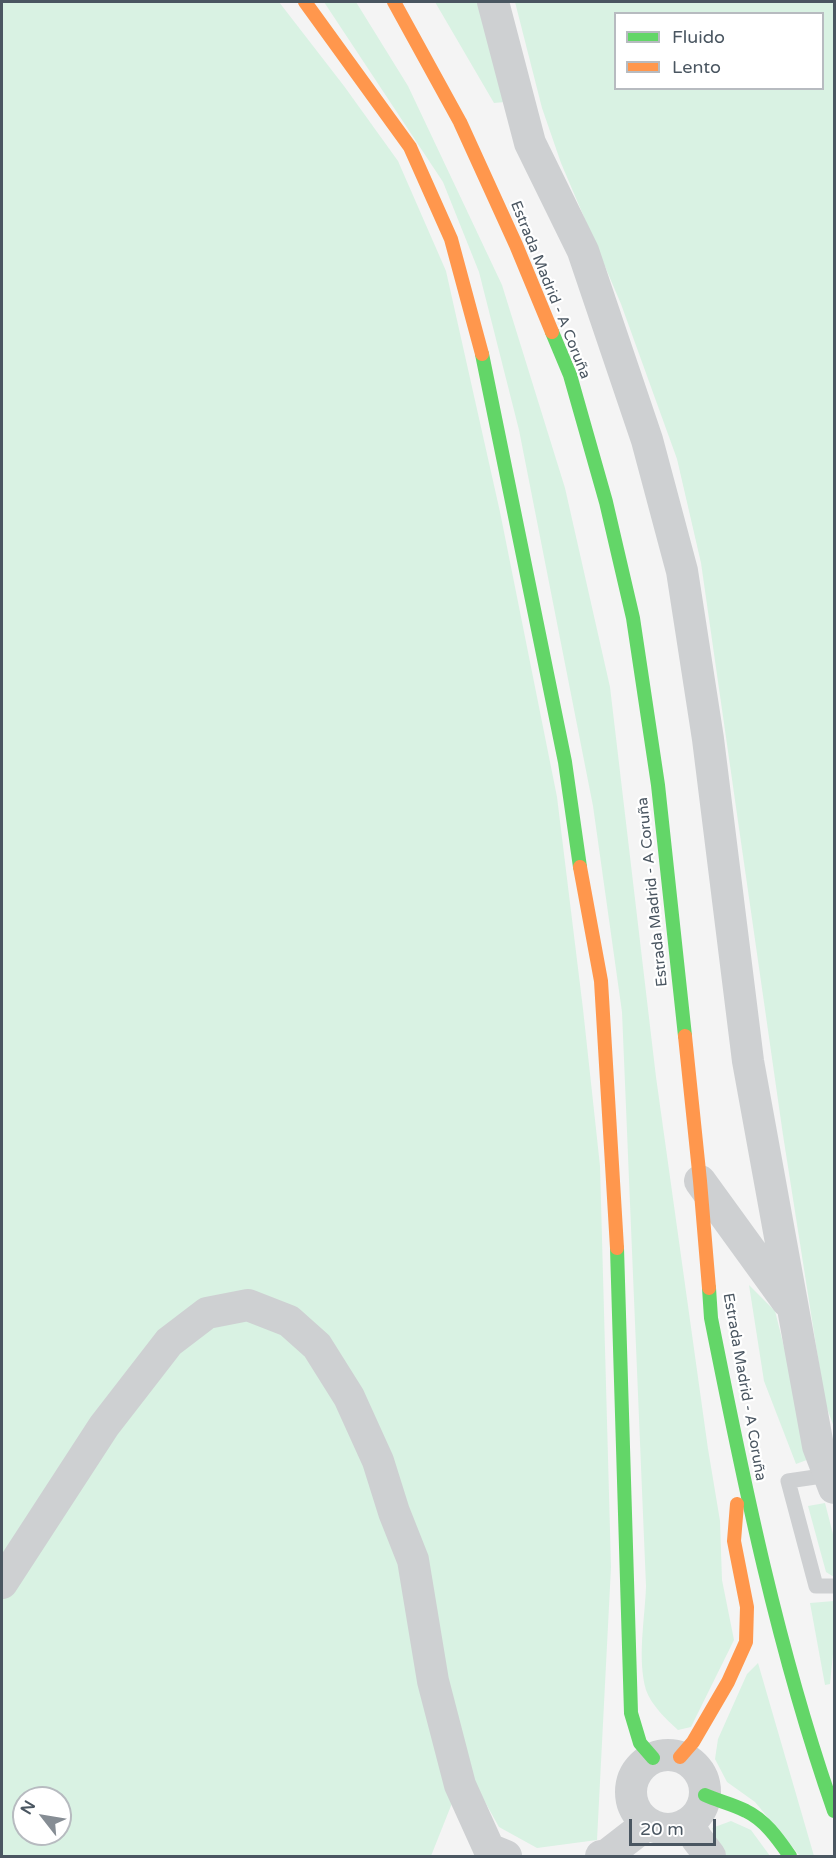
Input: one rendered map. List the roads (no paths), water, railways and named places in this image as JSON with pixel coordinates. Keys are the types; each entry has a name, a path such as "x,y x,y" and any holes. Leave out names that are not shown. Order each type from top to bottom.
{"main road":[{"path":"305,2 410,147 451,238 485,364 563,750 582,878 601,981 615,1198 631,1713 640,1743 667,1757 693,1742 728,1683 746,1642 747,1607 734,1541 740,1463"},
{"name":"Estrada Madrid - A Coruña","path":"394,2 460,122 516,245 570,375 606,502 633,618 658,785 700,1181 711,1318 761,1559 792,1679 834,1811"},
{"path":"705,1796 748,1811 772,1830 790,1857"}],"street":[{"path":"493,2 530,143 583,251 647,440 682,571 708,739 748,1061 818,1446 832,1481"},
{"path":"700,1181 793,1309"},
{"path":"2,1583 104,1426 169,1342 207,1313 248,1305 289,1321 317,1346 349,1397 378,1461 394,1512 413,1560 433,1681 459,1785 489,1849 506,1857"},
{"path":"667,1757 691,1763 699,1772 704,1784 705,1796 697,1816 688,1824 668,1830 647,1824 639,1816 630,1795 631,1783 636,1772 644,1764 667,1757"},
{"path":"601,1857 607,1855 647,1824"},
{"path":"688,1824 710,1857"}],"lane":[{"path":"832,1481 788,1481 816,1586 834,1586"}]}
